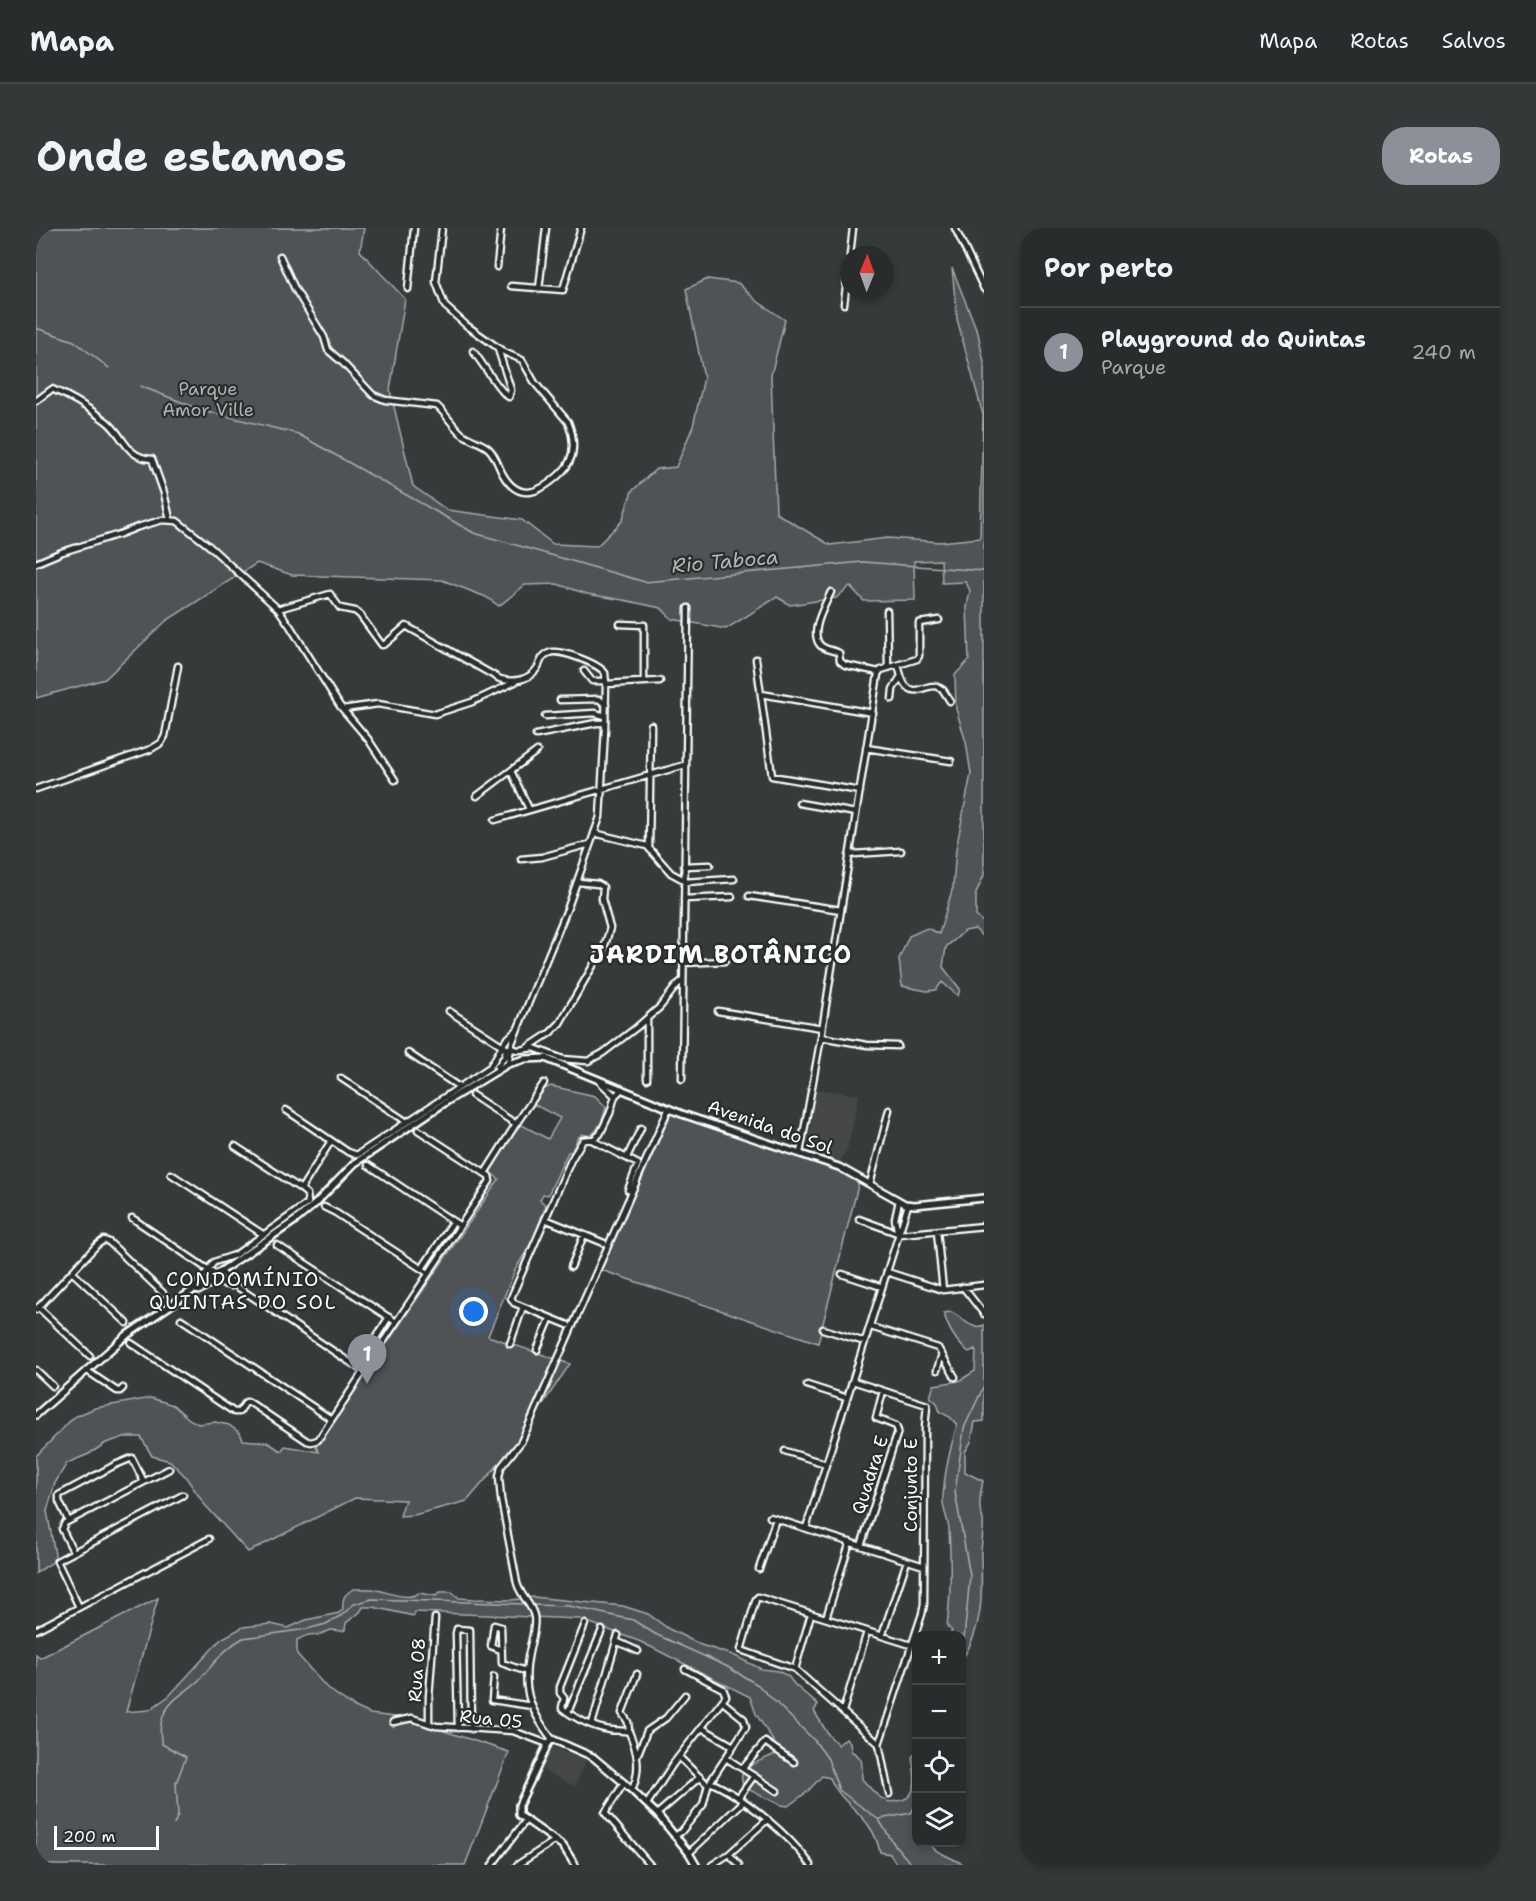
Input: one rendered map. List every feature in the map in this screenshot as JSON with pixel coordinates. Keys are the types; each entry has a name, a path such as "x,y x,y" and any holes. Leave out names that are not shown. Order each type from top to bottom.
{"street":[{"path":"408,290 414,228"},
{"path":"280,256 295,288 324,337 328,350 376,397 437,406 460,433 489,448 509,484 521,491 534,492 542,488 572,459 571,429 568,422 535,383 522,360 466,325 445,306 438,289 442,228"},
{"path":"497,267 501,228"},
{"path":"539,289 546,228"},
{"path":"511,286 561,291 564,288 581,228"},
{"path":"851,246 853,228"},
{"path":"955,228 984,289"},
{"path":"844,300 844,304"},
{"path":"473,351 487,368 500,390 509,397 511,390 497,346"},
{"path":"36,401 52,389 72,397 108,422 118,432 129,450 141,457 152,459 170,519"},
{"path":"36,563 138,527 170,519 184,525 278,609 343,709 368,739 395,780"},
{"path":"831,592 817,626 817,638 819,644 838,653 840,661 845,665 879,672 919,657 918,626 920,622 939,620"},
{"path":"278,609 330,594 340,609 355,611 360,615 381,644 386,644 405,626 500,679 517,681"},
{"path":"682,1079 688,608"},
{"path":"887,611 888,668"},
{"path":"620,624 644,625 644,682"},
{"path":"286,1110 356,1156 490,1067 512,1043 578,882 600,817 606,681 605,673 599,666 561,652 547,653 532,674 472,702 435,714 378,704 343,709"},
{"path":"756,659 772,776 860,790"},
{"path":"898,665 906,686 914,690 931,686 940,687 950,701"},
{"path":"36,789 151,749 161,743 165,736 178,666"},
{"path":"584,671 592,681 660,681"},
{"path":"800,1153 821,1037 879,672"},
{"path":"892,699 895,684 901,676"},
{"path":"761,694 873,713"},
{"path":"560,700 598,699 606,705"},
{"path":"546,716 595,713 605,716"},
{"path":"536,735 605,723"},
{"path":"649,848 651,725"},
{"path":"866,748 951,761"},
{"path":"477,796 537,751"},
{"path":"495,820 685,765"},
{"path":"511,771 529,809"},
{"path":"799,803 856,813"},
{"path":"594,834 639,843 649,848 671,873 684,881 734,879"},
{"path":"521,859 542,857 590,844"},
{"path":"849,856 857,853 901,851"},
{"path":"684,866 710,865"},
{"path":"527,1048 558,1025 608,939 609,922 602,899 603,887 598,884 578,882"},
{"path":"749,896 841,910"},
{"path":"684,899 732,897"},
{"path":"683,963 724,961"},
{"path":"449,1011 508,1048 538,1049 568,1060 592,1060 647,1019 682,981"},
{"path":"718,1011 822,1028"},
{"path":"647,1019 647,1079"},
{"path":"507,1039 517,1029"},
{"path":"821,1037 867,1045 898,1046"},
{"path":"507,1039 509,1060"},
{"path":"507,1039 512,1043"},
{"path":"508,1048 509,1060"},
{"path":"408,1053 459,1087"},
{"name":"Avenida do Sol","path":"486,1077 509,1060 547,1058 669,1108 839,1167 908,1205 984,1198"},
{"name":"Avenida do Sol","path":"193,1290 218,1277 232,1264 302,1215 355,1163 509,1060"},
{"path":"596,1077 615,1096"},
{"path":"341,1078 407,1122"},
{"path":"485,1173 544,1083"},
{"path":"568,1325 512,1302 511,1298 582,1141 592,1140 600,1134 615,1096 622,1089"},
{"path":"472,1095 516,1124"},
{"path":"669,1108 521,1442 501,1467 499,1482 517,1583 534,1615 535,1622 525,1671 532,1706 540,1723 550,1741 593,1757 632,1790 657,1814 696,1865"},
{"path":"870,1184 889,1110"},
{"path":"627,1157 641,1128"},
{"path":"131,1343 237,1413 247,1401 307,1441 318,1440 445,1250 490,1178 418,1131"},
{"path":"592,1140 636,1161 638,1167 628,1190"},
{"path":"301,1189 331,1141"},
{"path":"36,1415 127,1335 193,1290 217,1260 235,1255 308,1203 307,1194 301,1189 235,1146"},
{"path":"368,1165 460,1226"},
{"path":"171,1174 264,1235"},
{"path":"899,1202 896,1219 899,1235"},
{"path":"806,1527 908,1205"},
{"path":"324,1207 428,1273"},
{"path":"132,1218 363,1371"},
{"path":"545,1219 604,1243"},
{"path":"859,1219 899,1235 984,1226"},
{"path":"423,1267 451,1225"},
{"path":"937,1231 943,1290"},
{"path":"571,1268 585,1235"},
{"path":"90,1356 37,1309 97,1245 104,1240 109,1242 163,1293"},
{"path":"277,1245 396,1322"},
{"path":"437,1246 445,1250"},
{"path":"72,1272 127,1323"},
{"path":"887,1272 943,1290 984,1285"},
{"path":"842,1274 882,1287"},
{"path":"218,1277 236,1286"},
{"path":"963,1287 984,1314"},
{"path":"510,1344 523,1307"},
{"path":"357,1367 389,1317"},
{"path":"181,1319 331,1419"},
{"path":"537,1350 550,1319"},
{"path":"871,1327 938,1348 955,1377"},
{"path":"823,1329 865,1342"},
{"path":"376,1337 383,1342"},
{"path":"937,1370 942,1353"},
{"path":"36,1370 53,1386"},
{"path":"86,1370 118,1391 123,1388"},
{"path":"853,1381 883,1391"},
{"path":"807,1385 847,1398"},
{"name":"Conjunto E","path":"879,1744 922,1614 927,1405 883,1391"},
{"name":"Quadra E","path":"861,1546 898,1431 896,1426 876,1418 883,1391"},
{"path":"785,1451 826,1464"},
{"path":"68,1520 58,1499 59,1495 130,1458 144,1482"},
{"path":"73,1551 62,1529 68,1520 169,1469"},
{"path":"79,1607 57,1561 183,1495"},
{"path":"759,1569 773,1518 924,1566"},
{"path":"36,1630 209,1539"},
{"path":"826,1618 850,1542"},
{"path":"882,1636 907,1561"},
{"path":"889,1794 879,1744 795,1669 743,1652 741,1646 758,1597 911,1645"},
{"path":"795,1669 811,1614"},
{"name":"Rua 08","path":"429,1724 435,1618"},
{"path":"585,1624 560,1687 560,1693 564,1698 562,1708 568,1713 607,1730 629,1732"},
{"path":"501,1650 491,1646 494,1625 501,1627 502,1664 525,1671"},
{"path":"458,1728 457,1629 470,1630 471,1729"},
{"path":"568,1713 602,1630"},
{"path":"843,1711 867,1632"},
{"path":"592,1724 617,1638 638,1651"},
{"path":"647,1804 679,1757 726,1696 723,1689 686,1670"},
{"path":"632,1790 639,1767 638,1756 629,1732 628,1722 622,1713 637,1674"},
{"path":"494,1677 492,1700 532,1706"},
{"path":"638,1756 647,1731 666,1718 685,1695"},
{"path":"675,1836 703,1805 709,1783 744,1732 746,1722 723,1702"},
{"name":"Rua 05","path":"393,1722 408,1718 458,1728 513,1731 550,1741"},
{"path":"702,1728 733,1746"},
{"path":"550,1741 518,1810 519,1815 556,1840 569,1854 575,1865"},
{"path":"743,1768 765,1742 794,1762"},
{"path":"679,1757 700,1777 709,1783 725,1788 767,1820 792,1841 811,1865"},
{"path":"726,1758 777,1791"},
{"path":"689,1853 740,1800 754,1776"},
{"path":"657,1814 700,1777"},
{"path":"624,1783 605,1813 650,1865"},
{"path":"492,1865 526,1820"},
{"path":"712,1865 729,1854 767,1820"},
{"path":"517,1865 556,1840"},
{"path":"729,1854 739,1865"}],"shaded area":[{"path":"816,1089 859,1095 847,1152 842,1156 840,1162 807,1152"},
{"path":"553,1747 586,1761 575,1786 542,1770"}],"green space":[{"name":"Parque Amor Ville","path":"36,228 364,228 360,251 405,299 390,390 413,486 447,510 522,520 553,544 597,546 622,521 632,491 656,469 676,467 693,426 704,378 686,289 708,279 738,283 757,301 785,320 771,375 776,513 830,545 888,538 940,542 980,538 983,415 957,319 952,268 978,333 984,363 984,875 976,893 976,916 984,923 984,938 975,929 965,931 946,947 943,967 960,989 958,996 942,982 936,990 927,991 902,986 899,959 909,936 927,928 939,934 953,887 956,849 971,774 966,742 956,709 955,675 969,660 967,607 970,591 966,582 942,583 941,560 914,561 915,600 864,601 850,586 836,598 790,605 777,597 726,629 672,619 661,608 587,594 557,584 525,585 499,606 486,597 442,580 292,575 257,563 166,621 105,679 36,698"},
{"path":"551,1086 595,1096 606,1107 605,1111 601,1123 590,1136 582,1134 577,1139 572,1152 568,1152 548,1195 543,1194 540,1200 546,1205 534,1238 515,1270 488,1336 570,1364 516,1444 467,1501 414,1515 400,1516 405,1500 355,1498 248,1552 205,1505 185,1476 170,1461 152,1456 141,1437 124,1437 106,1443 89,1454 67,1463 55,1483 47,1511 56,1560 36,1573 36,1456 74,1417 95,1408 151,1398 173,1405 198,1424 215,1422 229,1425 240,1433 243,1440 267,1442 281,1451 285,1446 319,1452 316,1447 499,1179 489,1172 520,1124 548,1139 560,1118 533,1104 542,1090"},
{"path":"673,1109 860,1178 818,1343 601,1270"},
{"path":"951,1312 971,1325 984,1325 984,1421 975,1422 971,1442 965,1452 965,1472 983,1481 980,1501 983,1525 980,1609 978,1622 966,1653 966,1631 952,1631 947,1626 950,1553 949,1529 943,1502 946,1471 957,1425 950,1417 940,1412 937,1403 930,1397 934,1385 959,1381 975,1371 976,1352 975,1349 969,1352 960,1344 947,1324 944,1313"},
{"path":"353,1589 372,1589 402,1596 419,1593 436,1596 440,1592 452,1592 459,1598 512,1600 533,1597 623,1606 648,1614 669,1629 701,1645 733,1655 761,1669 778,1671 788,1676 818,1705 814,1711 828,1734 838,1745 846,1738 850,1742 851,1751 862,1762 862,1779 874,1792 890,1802 904,1799 912,1792 912,1847 932,1847 965,1865 897,1865 890,1854 880,1852 869,1826 838,1792 830,1778 822,1776 807,1792 788,1806 745,1788 742,1774 746,1769 777,1753 777,1747 756,1714 750,1697 641,1642 580,1619 415,1612 414,1616 363,1607 346,1623 345,1630 331,1630 297,1640 297,1654 327,1688 353,1706 370,1714 404,1718 509,1752 465,1865 36,1865 36,1654 40,1658 158,1598 126,1712 149,1710 169,1696 221,1639 243,1627 271,1624 288,1628 306,1620 339,1613 343,1609 344,1597"}],"waterway":[{"path":"36,328 74,341 109,368"},
{"name":"Rio Taboca","path":"140,386 202,410 298,434 474,533 645,582 863,562 984,571"},
{"path":"965,1631 970,1576 955,1492 964,1428 984,1386"},
{"path":"174,1824 178,1815 176,1783 186,1757 162,1744 160,1728 163,1716 172,1702 199,1680 236,1642 243,1638 326,1624 342,1615 354,1604 372,1599 525,1604"},
{"path":"530,1605 569,1606 633,1620 655,1634 726,1666 758,1685 815,1741 828,1759 839,1790 879,1820 894,1844 912,1865"},
{"path":"880,1819 912,1811"}],"place":[{"name":"Playground do Quintas","path":"367,1384"}],"district":[{"name":"JARDIM BOTÂNICO","path":"721,955"},
{"name":"CONDOMÍNIO QUINTAS DO SOL","path":"243,1290"}]}
